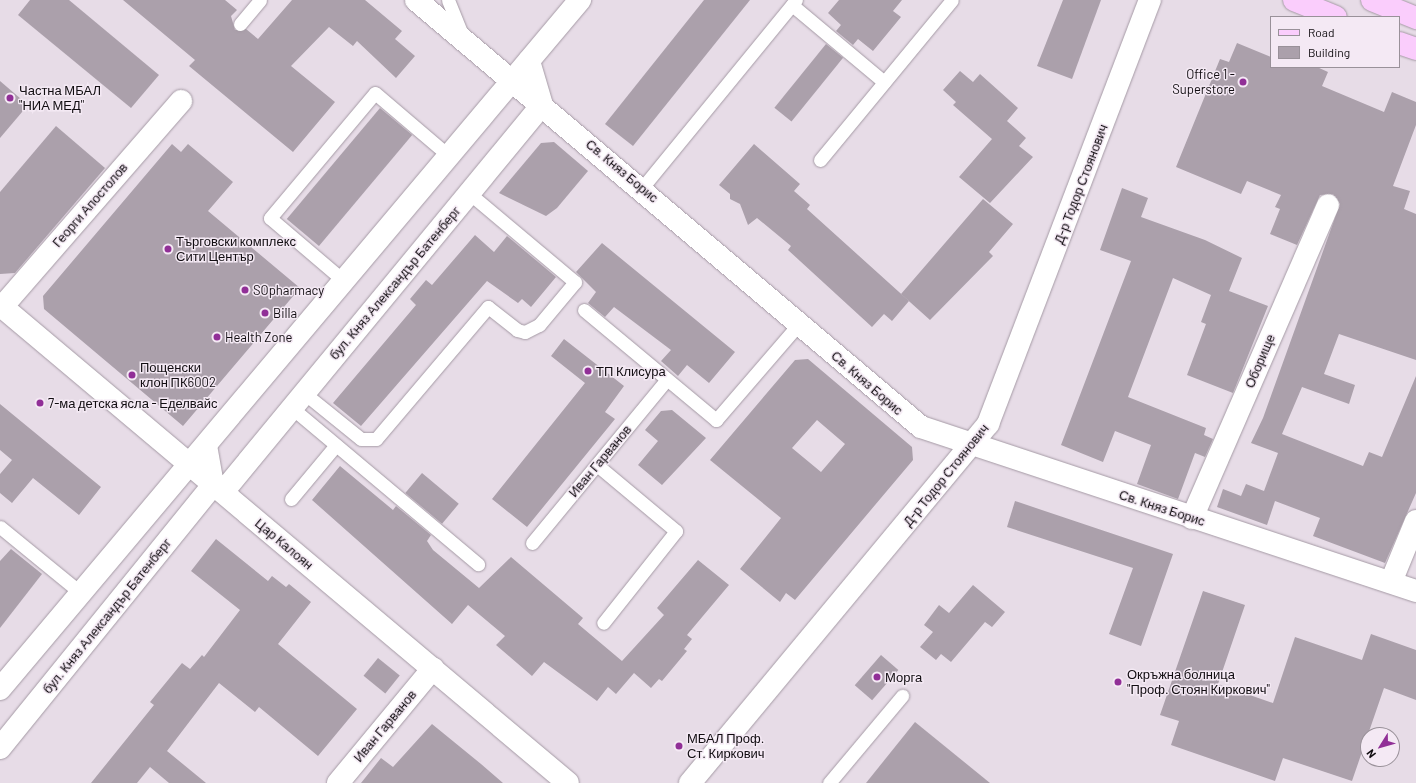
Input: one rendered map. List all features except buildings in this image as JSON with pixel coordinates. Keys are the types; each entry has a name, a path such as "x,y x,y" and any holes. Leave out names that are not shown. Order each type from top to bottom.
{"main road":[{"path":"1294,0 1334,16"},
{"path":"1372,0 1416,18"},
{"path":"1400,43 1416,50"}],"street":[{"name":"Св. Княз Борис","path":"416,0 642,188 909,420 931,432 971,446 1416,591"},
{"path":"0,688 206,447 580,0"},
{"name":"Д-р Тодор Стоянович","path":"690,783 988,424 1150,0"},
{"path":"529,61 542,105"},
{"name":"Георги Апостолов","path":"1,307 180,101"},
{"name":"бул. Княз Александър Батенберг","path":"0,748 213,484 227,487 542,105"},
{"name":"Оборище","path":"1192,518 1328,204"},
{"name":"Цар Калоян","path":"1,307 190,464 568,783"},
{"path":"206,447 213,484"},
{"path":"1391,582 1416,521"},
{"name":"Иван Гарванов","path":"338,783 433,668"}],"lane":[{"path":"240,24 260,0"},
{"path":"448,0 464,40"},
{"path":"820,160 952,0"},
{"path":"642,188 794,2 884,82"},
{"path":"344,281 270,218 375,93 449,156"},
{"path":"298,400 361,439 376,438 488,307 517,330 525,332 539,325 575,282 469,193"},
{"path":"584,310 716,420 799,324"},
{"name":"Иван Гарванов","path":"532,543 667,379"},
{"path":"298,400 336,445 478,564"},
{"path":"291,498 336,445"},
{"path":"596,465 676,531 603,623"},
{"path":"0,527 81,593"},
{"path":"829,783 902,696"}],"place":[{"name":"Office 1 - Superstore","path":"1243,82"},
{"name":"Частна МБАЛ \"НИА МЕД\"","path":"10,98"},
{"name":"Търговски комплекс Сити Център","path":"168,249"},
{"name":"SOpharmacy","path":"245,290"},
{"name":"Billa","path":"265,313"},
{"name":"Health Zone","path":"217,337"},
{"name":"ТП Клисура","path":"588,371"},
{"name":"Пощенски клон ПК6002","path":"132,375"},
{"name":"7-ма детска ясла - Еделвайс","path":"40,403"},
{"name":"Морга","path":"877,677"},
{"name":"Окръжна болница \"Проф. Стоян Киркович\"","path":"1118,682"},
{"name":"МБАЛ Проф. Ст. Киркович","path":"679,746"}]}
